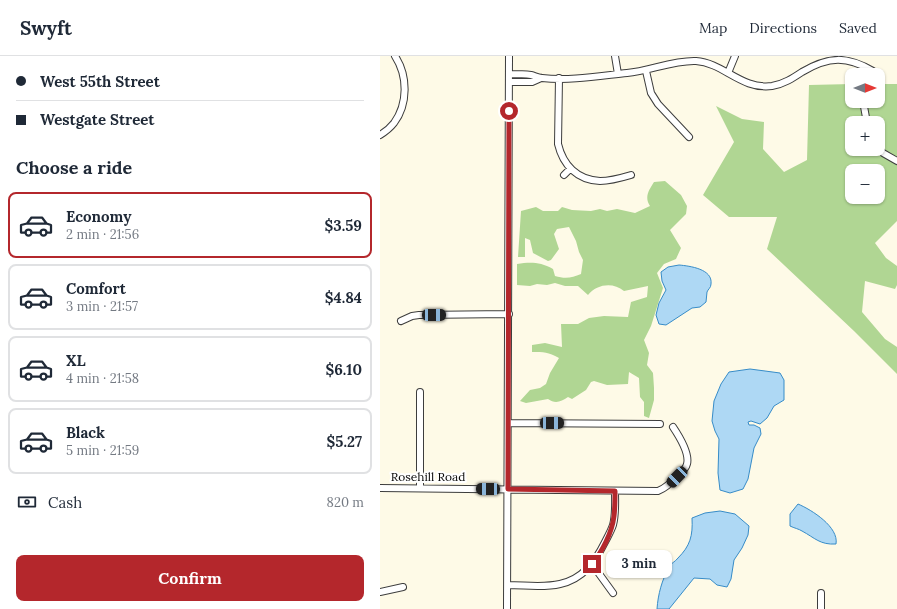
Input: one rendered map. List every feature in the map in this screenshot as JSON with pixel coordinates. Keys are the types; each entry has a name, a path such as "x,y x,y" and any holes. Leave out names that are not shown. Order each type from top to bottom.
{"street":[{"path":"380,136 393,124 402,110 405,96 405,81 402,68 395,56"},
{"path":"507,609 509,56"},
{"path":"615,56 618,74"},
{"path":"728,73 735,56"},
{"path":"509,74 532,75 541,78 589,78 646,71 685,61 712,65 747,84 772,86 784,83 816,64 832,60 854,60 866,68"},
{"path":"646,71 652,93 658,104 689,137"},
{"path":"509,82 532,82 541,78"},
{"path":"559,78 558,144 560,152 570,169 582,177 600,181 631,176"},
{"path":"885,154 897,161"},
{"path":"564,176 570,169"},
{"path":"401,320 419,315 509,314"},
{"path":"420,392 420,488"},
{"path":"508,423 660,424"},
{"name":"Rosehill Road","path":"380,488 658,491 667,487 685,468 688,459 673,427"},
{"path":"508,585 549,586 560,584 577,577 587,570 596,559 611,529 615,512 615,491"},
{"path":"592,564 613,593"},
{"path":"380,592 403,587"},
{"path":"821,593 821,609"}],"green space":[{"path":"845,84 845,108 885,108 885,84 897,84 897,221 875,243 886,258 897,266 897,285 895,289 865,281 862,312 885,339 897,347 897,374 767,249 777,217 729,217 703,195 734,142 716,106 742,119 764,122 763,149 784,172 807,160 809,85"},
{"path":"665,181 681,195 687,206 686,214 670,230 681,248 676,259 664,264 657,273 663,288 651,326 644,340 649,353 647,365 653,373 654,388 654,400 649,418 644,416 644,402 640,397 639,378 629,372 628,384 607,385 594,381 591,382 586,390 572,399 568,397 556,402 548,399 526,403 520,401 530,390 540,388 546,384 550,373 559,358 546,353 532,352 532,345 545,343 562,347 561,324 578,324 589,318 604,316 628,317 631,302 647,297 648,286 624,291 610,285 596,288 588,295 578,286 565,286 555,283 530,286 517,285 517,264 540,264 553,269 555,276 568,278 581,274 583,260 569,227 557,229 554,234 559,249 551,260 548,261 533,253 530,240 525,238 525,257 518,257 521,211 536,207 543,211 558,211 562,207 572,210 591,211 600,209 607,211 617,209 635,213 650,206 647,197 654,182"}],"water":[{"path":"679,265 700,269 711,279 711,287 707,292 706,302 700,307 692,308 666,325 659,324 656,315 659,303 666,290 662,281 661,272 668,267"},
{"path":"750,369 780,373 784,380 784,400 774,406 767,418 760,424 751,421 748,422 749,425 754,425 760,428 761,434 754,448 748,479 743,489 730,493 720,490 718,473 719,439 712,421 714,401 721,384 729,372"},
{"path":"798,504 810,510 829,525 836,538 836,544 822,542 801,530 790,526 790,514"},
{"path":"720,511 735,514 749,526 748,535 734,560 731,579 727,587 717,585 710,579 694,578 669,609 657,609 658,598 667,572 670,566 688,545 690,540 692,518 705,513"}],"route":[{"path":"509,111 508,489 615,491 613,524 596,559 592,564"}]}
